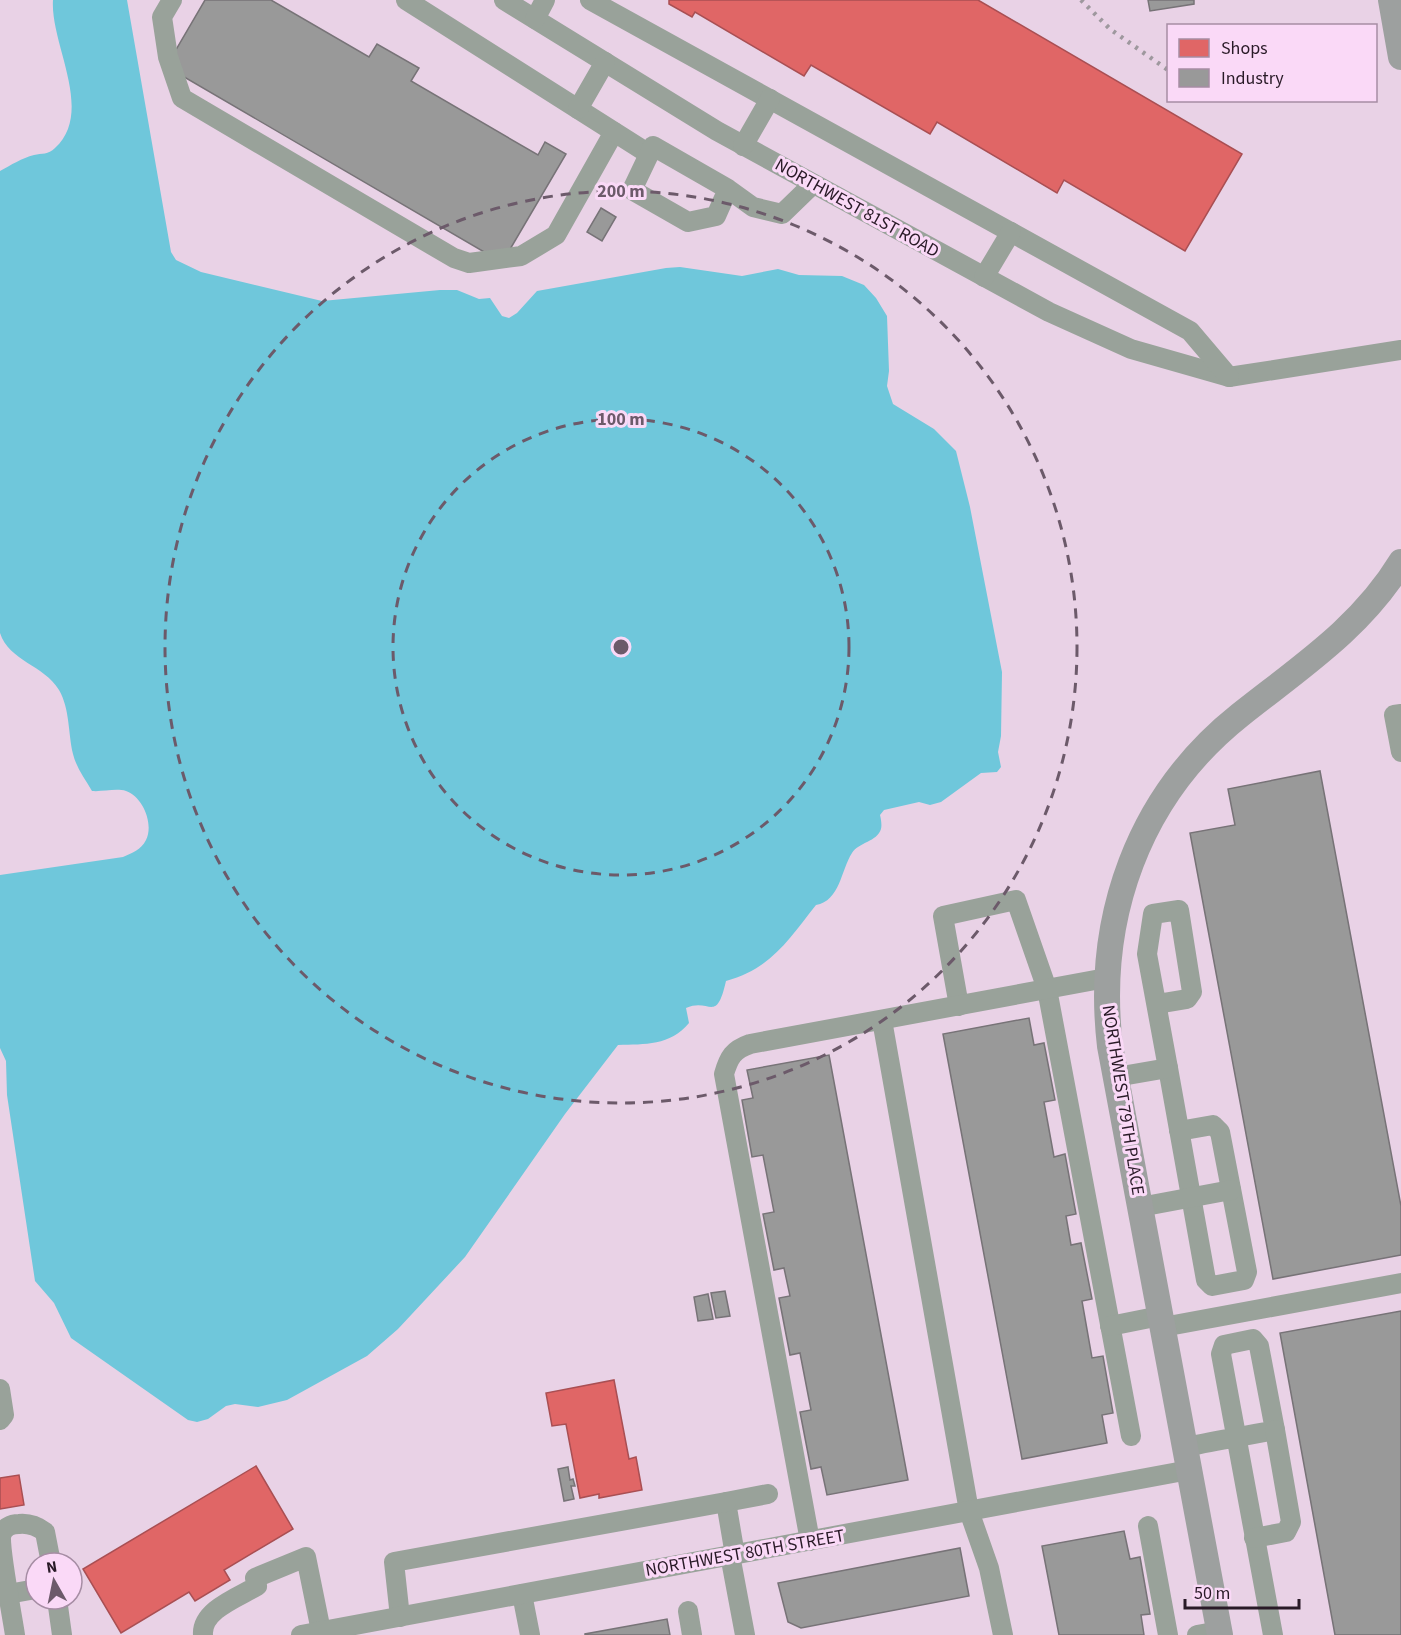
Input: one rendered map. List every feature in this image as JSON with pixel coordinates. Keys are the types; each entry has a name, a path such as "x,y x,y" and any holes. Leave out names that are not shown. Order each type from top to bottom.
{"main road":[{"path":"1391,0 1399,30 1401,57"},
{"name":"NORTHWEST 79TH PLACE","path":"1212,1634 1187,1459 1107,1020 1106,978 1112,923 1125,876 1144,829 1171,785 1221,730 1342,634 1380,593 1401,562"}],"street":[{"path":"172,0 162,17 168,57 182,98 454,258 469,263 521,256 556,235 614,132"},
{"path":"406,0 649,154"},
{"name":"NORTHWEST 81ST ROAD","path":"504,0 743,146 1049,312 1131,349 1229,376"},
{"path":"535,19 545,0"},
{"path":"590,0 1190,331 1229,376 1401,350"},
{"path":"578,109 605,62"},
{"path":"743,146 770,99"},
{"path":"728,189 716,216 688,222 632,190 653,146 728,189 753,207 782,214 813,184"},
{"path":"984,277 1011,232"},
{"path":"1401,714 1394,716 1401,752"},
{"path":"959,1006 943,916 1016,900 1047,989 1131,1436"},
{"path":"810,1541 723,1074 729,1057 738,1049 750,1044 1106,978"},
{"path":"1157,1005 1179,1131 1206,1280 1212,1286 1244,1280 1247,1272 1220,1132 1212,1125 1179,1131"},
{"path":"882,1020 969,1511 989,1568 1003,1635"},
{"path":"1116,1077 1168,1068"},
{"path":"1140,1207 1231,1190"},
{"path":"1110,1326 1161,1322 1401,1283"},
{"path":"1254,1538 1286,1532 1291,1522 1259,1346 1253,1340 1224,1345 1221,1354 1235,1437 1254,1538 1273,1635"},
{"path":"0,1389 4,1415 0,1420"},
{"name":"NORTHWEST 80TH STREET","path":"301,1635 969,1511 1187,1459 1235,1437 1275,1430"},
{"path":"400,1617 394,1562 768,1494"},
{"path":"726,1502 732,1555 746,1635"},
{"path":"15,1635 0,1537 5,1528 15,1524 26,1524 45,1532 49,1551"},
{"path":"1148,1526 1168,1635"},
{"path":"203,1635 202,1629 213,1611 256,1586 255,1578 306,1557 321,1631"},
{"path":"8,1594 24,1591"},
{"path":"522,1594 530,1635"},
{"path":"59,1611 62,1635"},
{"path":"688,1611 692,1635"}],"water":[{"path":"53,0 127,0 171,252 176,260 201,272 322,301 457,290 479,299 490,298 502,316 509,318 517,313 537,291 666,268 680,267 742,276 778,269 799,275 842,276 864,285 876,298 887,316 889,371 887,386 893,404 934,429 956,451 970,507 1002,672 1001,736 998,752 1001,767 997,772 981,773 941,802 930,805 919,802 884,810 880,815 879,833 855,849 830,898 816,905 788,941 767,961 742,976 726,981 719,1002 715,1006 694,1005 686,1008 689,1023 674,1036 656,1042 618,1045 565,1114 465,1257 398,1329 367,1356 287,1400 258,1407 235,1404 226,1406 208,1419 197,1422 188,1420 71,1338 54,1303 35,1281 7,1095 6,1061 0,1048 0,875 123,857 142,846 149,826 142,805 132,794 122,790 92,791 74,759 67,713 59,690 45,674 11,650 0,633 0,171 25,158 50,152 66,133 71,115 71,97 54,17"}],"building: Shops":[{"path":"669,0 978,0 1242,154 1185,251 1064,180 1057,193 937,122 930,134 811,65 804,76 695,12 692,17 669,4"},
{"path":"614,1380 629,1459 636,1457 642,1490 599,1498 599,1494 580,1498 566,1424 552,1426 546,1393"},
{"path":"256,1466 293,1529 224,1570 230,1580 195,1601 189,1592 121,1633 84,1568"},
{"path":"19,1475 24,1505 0,1509 0,1478"}],"building: Industry":[{"path":"205,0 271,0 369,57 377,44 419,68 411,81 538,155 545,142 566,154 509,251 491,256 179,74 174,53"},
{"path":"1148,0 1194,0 1194,4 1150,11"},
{"path":"601,208 616,217 602,241 587,232"},
{"path":"1320,771 1401,1206 1401,1255 1273,1279 1190,833 1235,825 1228,789"},
{"path":"1029,1018 1034,1045 1044,1043 1055,1100 1044,1102 1054,1157 1065,1154 1076,1214 1066,1216 1071,1245 1081,1243 1092,1299 1082,1301 1092,1358 1103,1356 1113,1413 1102,1415 1107,1443 1022,1459 943,1034"},
{"path":"829,1055 908,1480 827,1495 821,1467 811,1469 800,1412 811,1410 800,1353 790,1355 779,1298 790,1296 784,1268 774,1270 763,1214 774,1212 763,1155 752,1157 742,1100 753,1098 747,1070"},
{"path":"725,1291 730,1316 716,1318 711,1293"},
{"path":"708,1294 713,1319 698,1321 694,1297"},
{"path":"1401,1311 1401,1635 1335,1635 1280,1333"},
{"path":"568,1467 570,1480 573,1479 575,1486 571,1486 574,1499 564,1501 558,1469"},
{"path":"1124,1531 1130,1559 1140,1557 1150,1614 1141,1615 1144,1635 1059,1635 1042,1546"},
{"path":"960,1548 969,1596 801,1628 788,1622 778,1583"},
{"path":"667,1619 670,1635 585,1635 585,1634"}],"railway":[{"path":"1081,0 1110,29 1167,69"}]}
